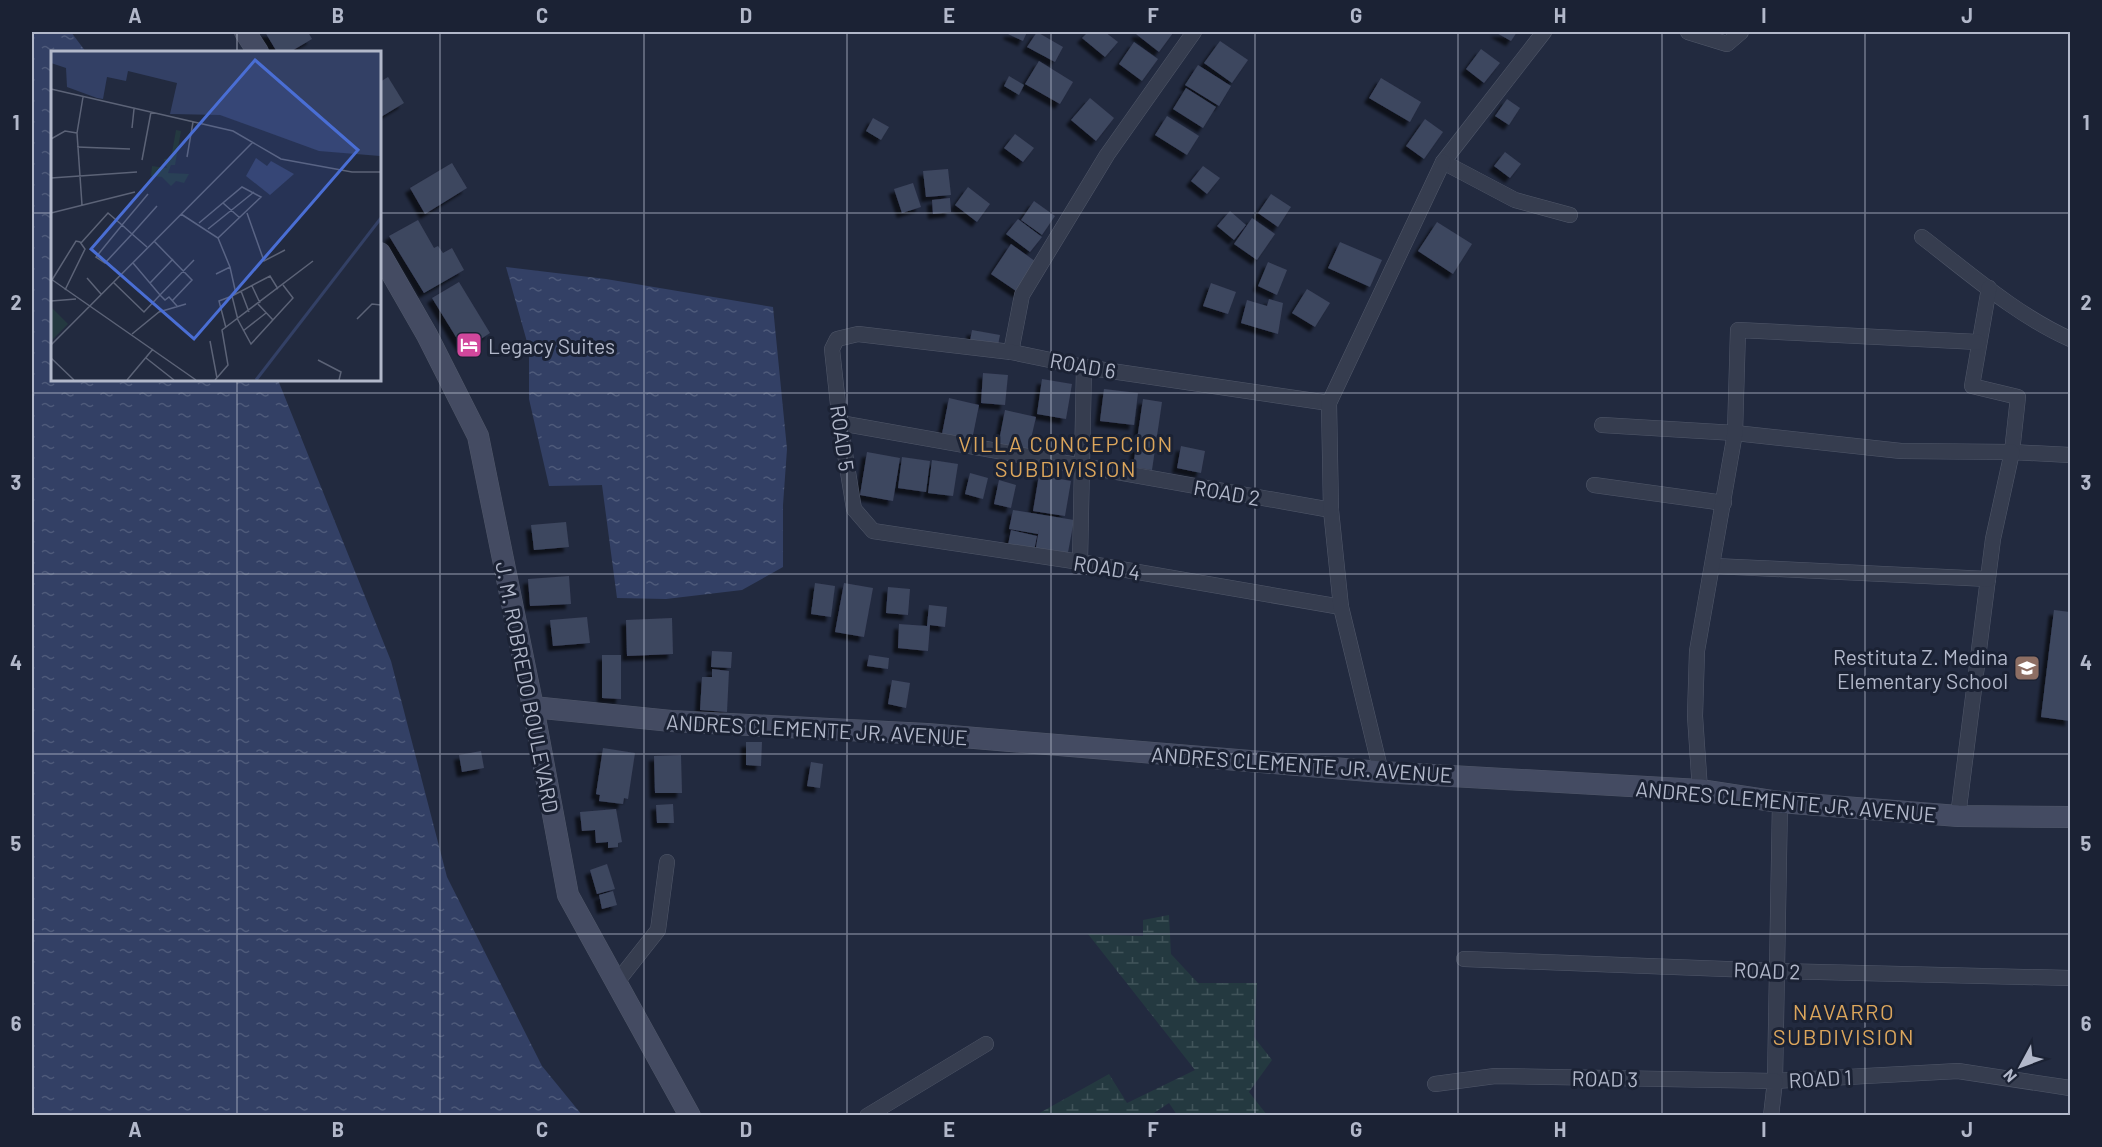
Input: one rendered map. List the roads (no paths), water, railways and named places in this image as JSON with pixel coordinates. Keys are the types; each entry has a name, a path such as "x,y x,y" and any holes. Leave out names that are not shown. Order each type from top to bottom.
{"main road":[{"path":"245,32 257,51"},
{"name":"J. M. ROBREDO BOULEVARD","path":"381,256 427,335 478,436 533,706 568,895 690,1116"},
{"name":"ANDRES CLEMENTE JR. AVENUE","path":"533,706 671,721 927,734 1381,772 1700,790 1780,802 1958,816 2070,817"}],"street":[{"path":"1011,352 1022,296 1107,156 1194,32"},
{"path":"1381,772 1341,607 1331,510 1329,403 1443,162 1544,32"},
{"path":"1688,32 1727,44 1742,32"},
{"path":"1443,162 1515,200 1570,215"},
{"path":"1922,237 1989,288 2056,333 2070,339"},
{"path":"1958,816 1988,579 2012,452 2018,397 1972,386 1989,288"},
{"path":"1700,790 1695,716 1697,651 1714,566 1735,434 1738,330 1978,342"},
{"name":"ROAD 6","path":"837,339 858,334 1011,352 1084,367 1329,403"},
{"name":"ROAD 5","path":"837,339 832,349 840,423 854,509 873,531"},
{"path":"1080,562 1084,367"},
{"name":"ROAD 2","path":"840,423 1331,510"},
{"path":"1602,425 1735,434 1901,451 2070,454"},
{"path":"1594,485 1724,503"},
{"name":"ROAD 4","path":"873,531 1080,562 1341,607"},
{"path":"1714,566 1988,579"},
{"name":"ROAD 1","path":"1780,802 1775,1081 1958,1071 2070,1088"},
{"path":"617,981 658,930 667,862"},
{"name":"ROAD 2","path":"1464,959 1778,971 2070,978"},
{"path":"867,1116 986,1044"},
{"name":"ROAD 3","path":"1434,1084 1495,1076 1775,1081"},
{"path":"1771,1116 1775,1081"}],"water":[{"path":"32,32 71,32 85,51 51,51 51,381 278,381 391,661 447,877 542,1066 582,1115 32,1115"},
{"path":"506,267 606,279 773,307 787,449 783,505 783,567 742,590 666,599 617,598 602,485 549,486 529,399 529,349"}],"place":[{"name":"Legacy Suites","path":"469,345"},
{"name":"Restituta Z. Medina Elementary School","path":"2027,668"}],"district":[{"name":"VILLA CONCEPCION SUBDIVISION","path":"1066,456"},
{"name":"NAVARRO SUBDIVISION","path":"1844,1024"}]}
